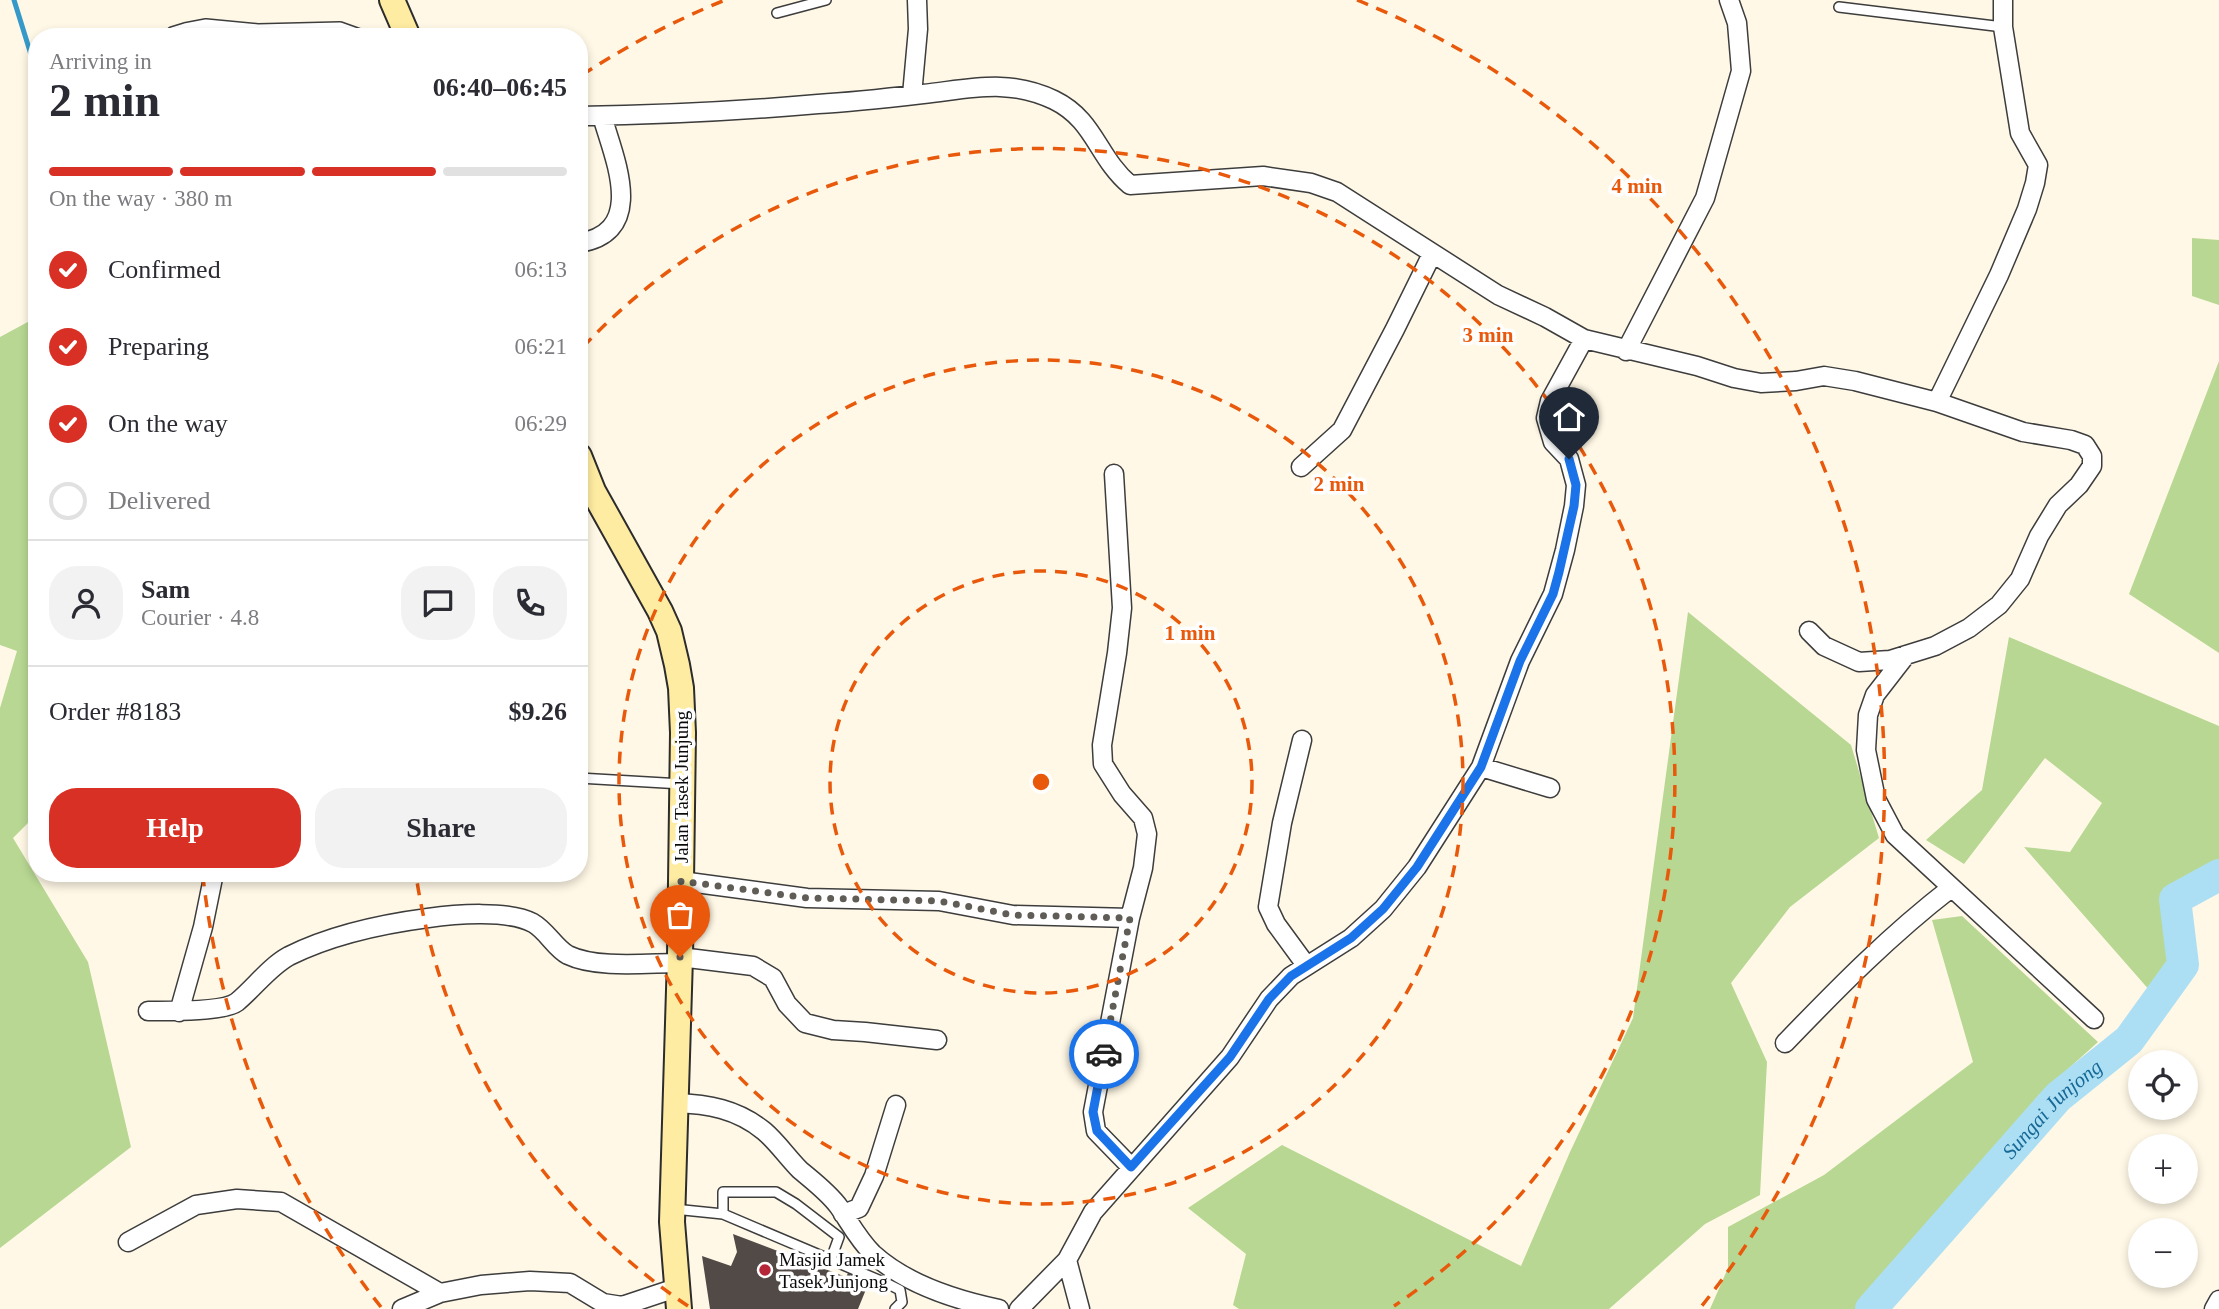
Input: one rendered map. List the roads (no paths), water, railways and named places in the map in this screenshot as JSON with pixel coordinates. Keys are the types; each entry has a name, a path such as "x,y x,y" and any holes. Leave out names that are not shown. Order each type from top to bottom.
{"main road":[{"path":"392,0 404,28"},
{"name":"Jalan Tasek Junjung","path":"588,478 669,631 681,688 683,784 680,960 672,1208 678,1298"}],"street":[{"path":"912,95 918,29 917,0"},
{"path":"1626,351 1705,198 1741,71 1737,23 1729,0"},
{"path":"1937,402 2028,209 2038,165 2021,134 2003,27 2003,0"},
{"path":"588,116 685,114 912,95 992,85 1026,91 1052,99 1075,112 1091,131 1119,176 1130,185 1263,176 1311,183 1337,192 1498,295 1584,339 1761,383 1796,382 1824,376 1855,381 1937,402 2023,432 2085,445 2092,456 2092,466 2079,485 2058,505 2039,536 2020,579 1999,606 1969,628 1935,646 1890,660 1859,662 1824,646 1809,631"},
{"path":"588,241 594,240 612,226 623,202 619,174 602,116"},
{"path":"1301,467 1342,430 1432,254"},
{"path":"1018,1309 1067,1260 1093,1212 1230,1057 1269,999 1291,976 1351,938 1383,909 1417,867 1481,767 1520,661 1553,594 1565,550 1576,485 1569,459 1553,442 1546,418 1550,401 1584,339"},
{"path":"1114,474 1122,608 1102,745 1103,764 1122,794 1143,818 1147,834 1143,868 1130,918 1093,1112 1097,1131 1131,1167"},
{"path":"1906,655 1875,695 1867,715 1866,750 1876,799 1895,835 2094,1019"},
{"path":"1302,740 1282,823 1268,907 1276,924 1306,965"},
{"path":"1481,767 1550,788"},
{"path":"681,881 807,898 939,901 1013,915 1130,918"},
{"path":"179,1012 203,927 212,882"},
{"path":"1785,1043 1864,962 1911,919 1951,888"},
{"path":"148,1011 179,1012 235,1004 286,957 312,946 395,923 430,918 509,915 533,923 566,954 584,960 616,963 680,960 753,966 773,978 787,1004 805,1023 833,1030 937,1040"},
{"path":"674,1103 703,1104 727,1109 746,1119 765,1132 787,1157 838,1205 855,1235 875,1255 904,1275 963,1302 999,1309"},
{"path":"843,1214 859,1208 874,1176 896,1105"},
{"path":"128,1242 196,1205 237,1199 281,1202 440,1293"},
{"path":"1067,1260 1080,1309"},
{"path":"402,1309 440,1293 481,1285 518,1282 570,1283 603,1303 622,1306 678,1298"},
{"path":"2214,1309 2219,1300"}],"lane":[{"path":"777,13 826,0"},
{"path":"1839,7 2003,27"},
{"path":"185,28 206,24 248,28"},
{"path":"299,28 343,28"},
{"path":"588,779 683,784"},
{"path":"723,1214 723,1192 776,1192 839,1237 831,1259"},
{"path":"672,1208 723,1214 900,1290 902,1302 895,1309"}],"waterway":[{"path":"14,0 28,45"},
{"name":"Sungai Junjong","path":"1871,1309 2058,1097 2129,1040 2183,965 2175,899 2219,875"}],"place":[{"name":"Masjid Jamek Tasek Junjong","path":"765,1270"}]}
